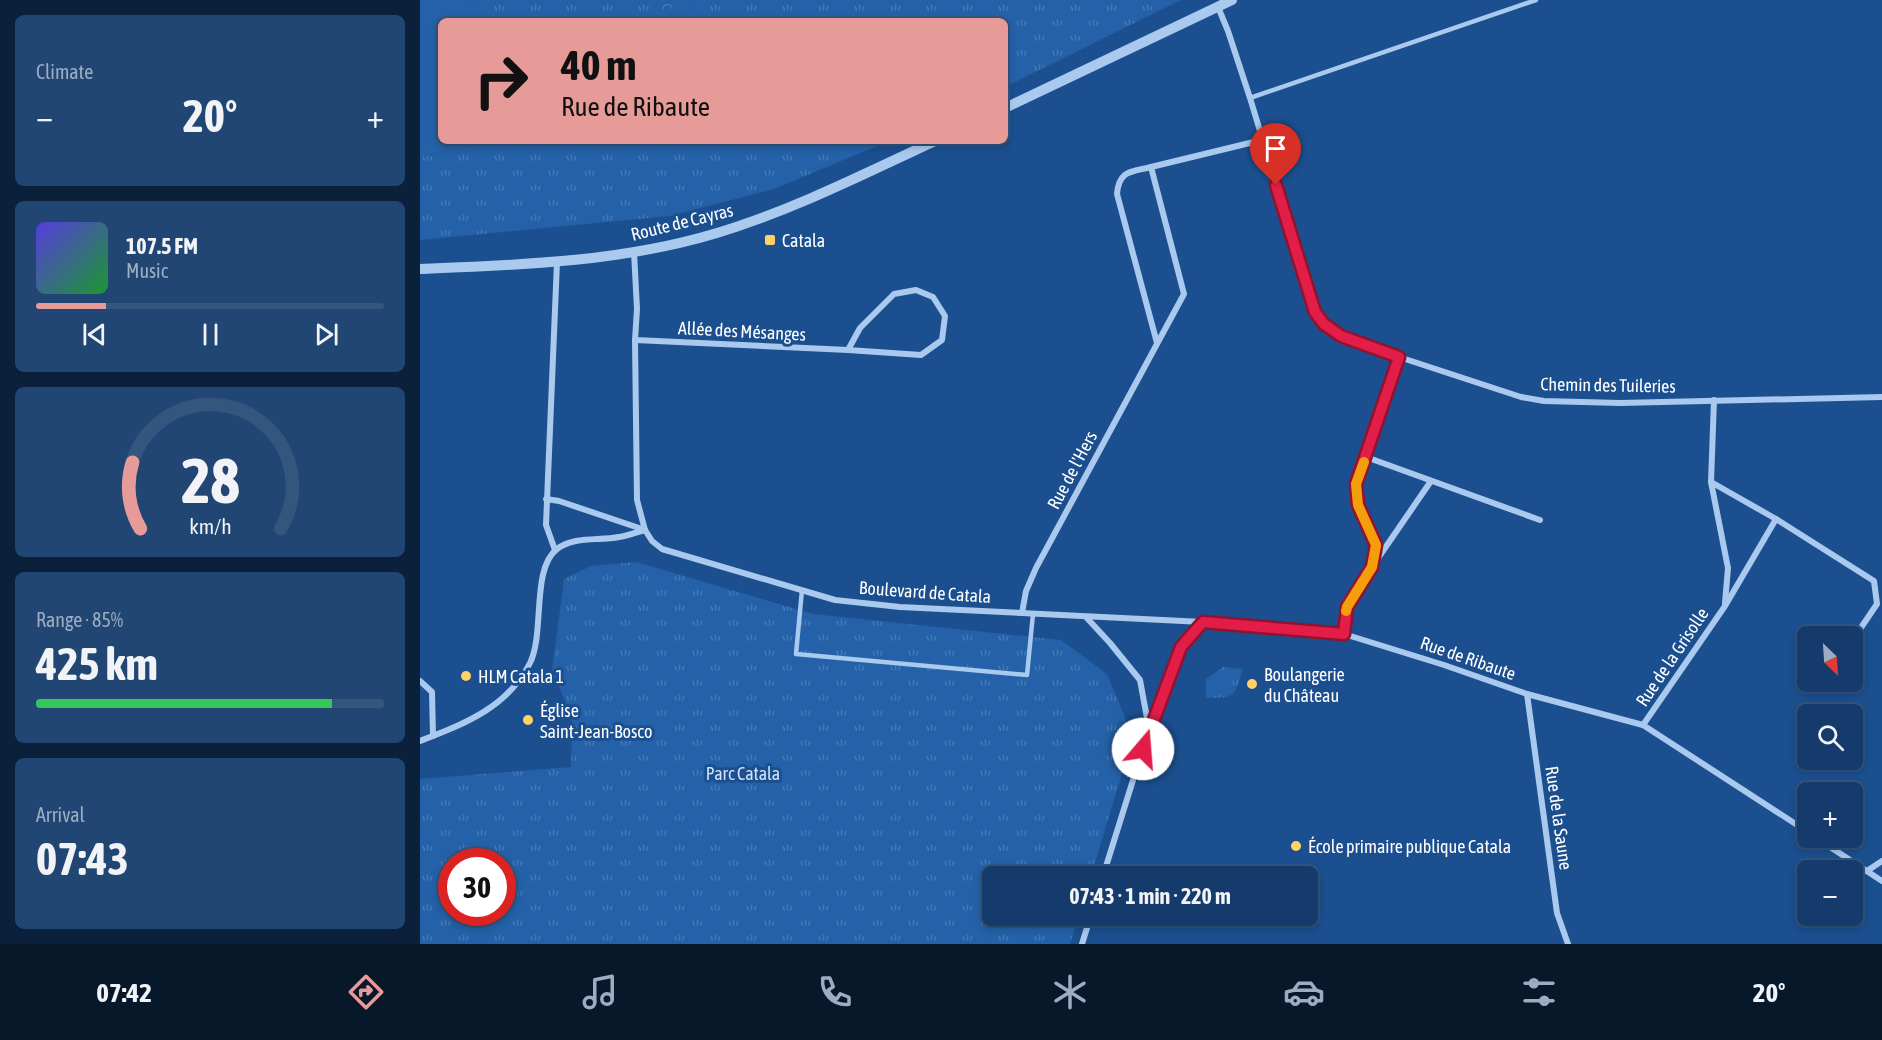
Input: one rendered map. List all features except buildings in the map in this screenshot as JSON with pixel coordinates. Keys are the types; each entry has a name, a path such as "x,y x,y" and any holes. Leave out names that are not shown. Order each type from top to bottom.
{"street":[{"path":"1008,107 1232,0"},
{"name":"Chemin des Tuileries","path":"1218,7 1250,99 1315,312 1324,324 1341,336 1521,398 1544,401 1620,403 1882,397"},
{"path":"1157,344 1117,194 1118,181 1125,173 1262,140"},
{"name":"Route de Cayras","path":"420,269 593,259 716,233 835,187 928,144"},
{"name":"Rue de l'Hers","path":"1022,613 1026,591 1036,568 1184,294 1151,167"},
{"path":"420,741 488,711 530,664 535,649 543,570 555,550 575,541 621,537 645,530 637,500 635,340 637,309 633,252"},
{"path":"555,550 546,525 546,499 557,261"},
{"name":"Allée des Mésanges","path":"635,340 921,355 942,340 945,316 933,297 916,290 894,294 860,328 848,350"},
{"path":"1372,567 1376,545 1358,505 1356,484 1399,357"},
{"name":"Rue de la Grisolle","path":"1714,400 1711,482 1728,568 1725,606"},
{"path":"1366,457 1540,520"},
{"path":"1344,634 1347,607 1431,481"},
{"path":"1711,482 1776,519 1874,581 1877,604 1862,626"},
{"name":"Boulevard de Catala","path":"546,499 559,501 645,530 652,541 662,549 835,600 900,607 1086,616"},
{"name":"Rue de la Grisolle","path":"1643,725 1725,606 1776,519"},
{"path":"1086,616 1140,680 1149,729"},
{"name":"Rue de Ribaute","path":"1086,616 1203,622 1344,634 1433,661 1527,694 1643,725 1797,825"},
{"path":"1106,866 1149,729 1181,647 1203,622"},
{"path":"420,681 432,692 433,736"},
{"name":"Rue de la Saune","path":"1527,694 1557,913 1568,944"},
{"path":"1832,848 1882,881"},
{"path":"1867,871 1882,861"},
{"path":"1082,944 1088,926"}],"lane":[{"path":"1250,99 1536,0"},
{"path":"802,590 796,654 1027,675 1033,614"}],"green space":[{"path":"420,0 471,0 475,18 438,18 438,144 480,144 420,157"},
{"path":"471,0 659,0 650,18 475,18"},
{"path":"659,0 693,0 685,18 650,18"},
{"path":"693,0 1181,0 1008,86 1008,18 685,18"},
{"path":"480,144 882,144 774,189 670,216 420,240 420,157"},
{"name":"Parc Catala","path":"636,562 813,614 1061,640 1107,674 1133,737 1094,866 982,866 982,926 1076,926 1070,944 420,944 420,779 571,767 572,717 552,671 564,579 591,566"},
{"path":"1223,667 1243,669 1235,691 1229,696 1206,698 1206,679"}],"slow traffic":[{"path":"1346,611 1372,567 1376,545 1358,505 1356,484 1364,462"}],"place":[{"name":"Catala","path":"770,240"},
{"name":"HLM Catala 1","path":"466,676"},
{"name":"Boulangerie du Château","path":"1252,684"},
{"name":"Église Saint-Jean-Bosco","path":"528,720"},
{"name":"École primaire publique Catala","path":"1296,846"}],"route":[{"path":"1143,749 1181,647 1203,622 1344,634 1347,607 1372,567 1376,545 1358,505 1356,484 1399,357 1341,336 1324,324 1315,312 1276,185"}]}
